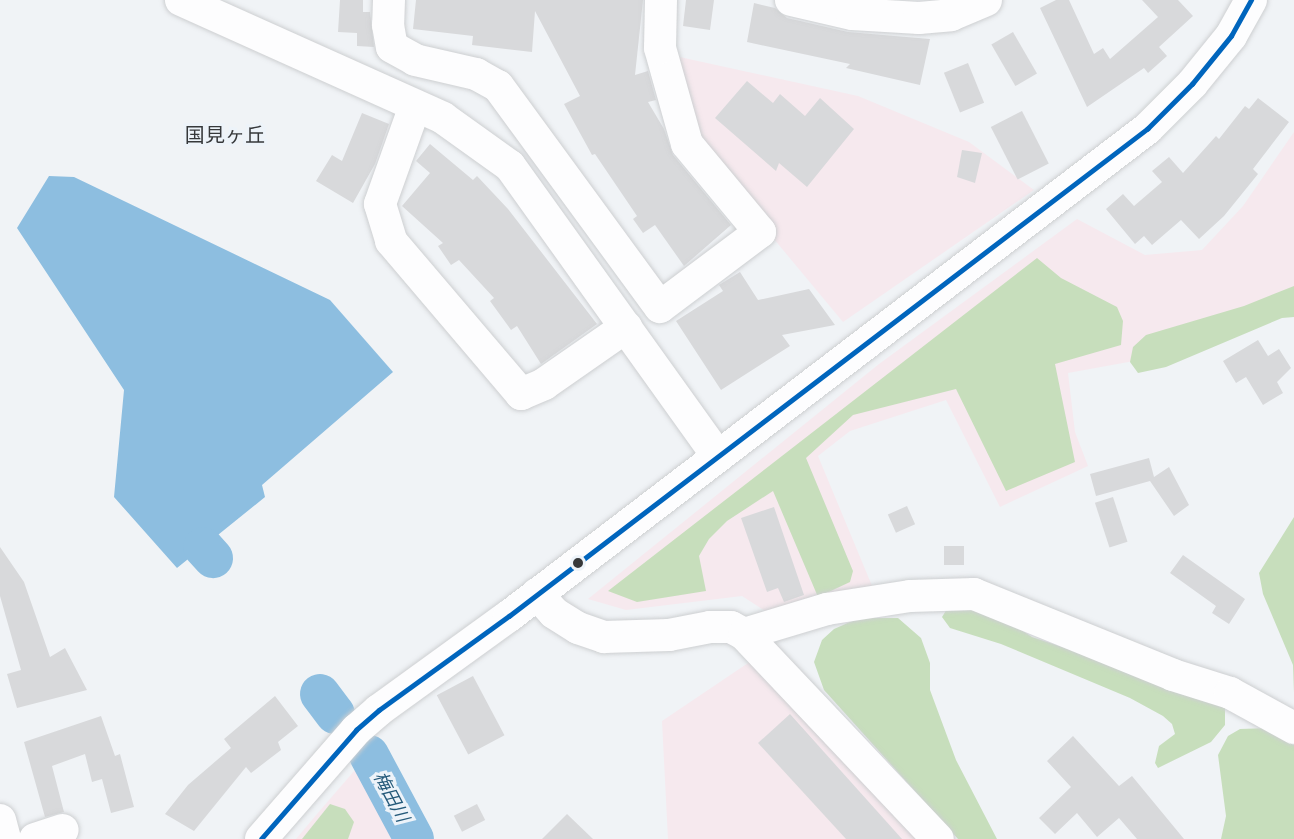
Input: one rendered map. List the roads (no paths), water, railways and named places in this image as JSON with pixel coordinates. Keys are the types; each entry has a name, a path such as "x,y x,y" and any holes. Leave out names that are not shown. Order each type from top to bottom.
{"street":[{"path":"181,0 443,118 510,166 717,454"},
{"path":"389,0 388,25 392,47 415,60 476,74 498,86 660,307 760,232 687,144 660,48 662,0"},
{"path":"791,0 852,14 919,18 951,15 986,0"},
{"path":"261,839 356,730 1147,129 1211,60 1251,0"},
{"path":"415,106 380,204 391,241 522,394 544,384 626,327"},
{"path":"537,594 554,613 578,628 604,637 669,635 710,627 730,627 744,634 938,839"},
{"path":"744,634 827,609 910,596 974,594 1173,675 1230,693 1294,728"},
{"path":"0,820 5,839"}],"water":[{"path":"49,176 74,177 330,300 393,372 262,485 265,497 177,568 114,497 124,390 17,228"}],"waterway":[{"name":"梅田川","path":"203,547 213,558"},
{"name":"梅田川","path":"320,694 335,714"},
{"name":"梅田川","path":"369,755 414,839"}],"district":[{"name":"国見ヶ丘","path":"225,135"}]}
